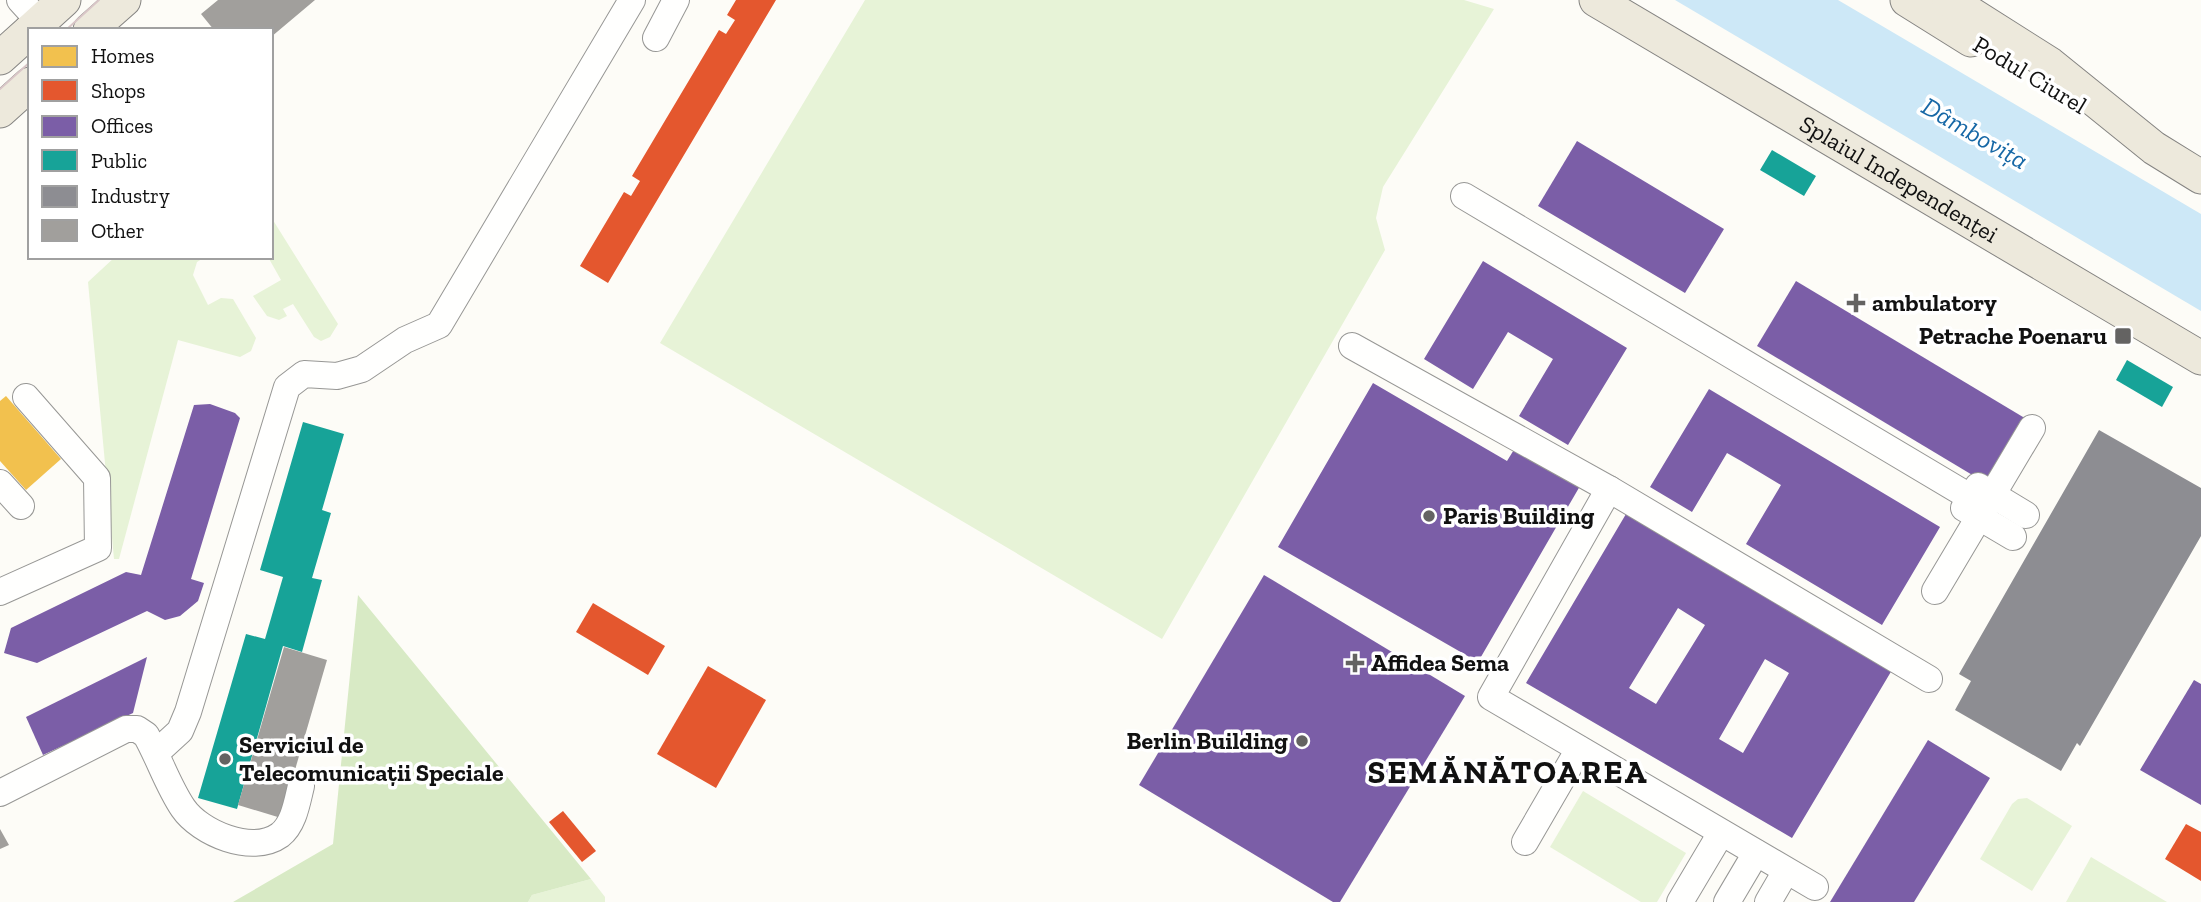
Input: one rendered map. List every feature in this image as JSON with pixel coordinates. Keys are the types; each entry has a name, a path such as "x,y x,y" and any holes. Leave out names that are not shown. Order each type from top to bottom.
{"main road":[{"path":"92,28 124,0"},
{"name":"Splaiul Independenței","path":"1596,0 2201,358"},
{"name":"Podul Ciurel","path":"1907,0 2154,148"},
{"path":"1950,0 2050,64 2154,148 2201,177"},
{"path":"0,58 37,17"},
{"path":"0,111 28,86"}],"street":[{"path":"156,753 180,731 188,712 287,387 304,374 337,376 362,369 405,340 439,325 632,0"},
{"path":"656,38 676,0"},
{"path":"1464,196 1538,223"},
{"path":"1464,196 1523,248"},
{"path":"1464,196 2020,526"},
{"path":"1644,320 1690,348 1828,412 1705,324 1659,297"},
{"path":"1352,346 1609,489 1929,678"},
{"path":"0,592 98,548 97,478 26,397"},
{"path":"1934,591 2032,428"},
{"path":"1927,471 1985,506"},
{"path":"0,483 21,506"},
{"path":"1609,489 1491,697 1815,887"},
{"path":"0,793 126,729 137,729 146,735 183,808 210,831 231,838 264,842 280,835 290,822 301,786"},
{"path":"1525,842 1579,748"},
{"path":"1680,902 1721,833"},
{"path":"1727,902 1756,853"},
{"path":"1768,902 1786,871"}],"green space":[{"path":"865,0 1464,0 1494,9 1383,187 1376,218 1385,250 1162,639 660,343"},
{"path":"273,220 338,324 330,337 321,341 314,337 293,304 283,309 287,316 279,320 267,316 253,296 281,280 269,259 273,259"},
{"path":"113,259 202,259 197,262 193,275 208,305 221,298 233,299 256,338 251,351 240,357 178,340 119,559 114,559 88,282"},
{"path":"358,595 591,879 532,895 528,902 233,902 333,844"},
{"path":"1583,791 1686,853 1657,902 1641,902 1550,847"},
{"path":"2027,798 2072,826 2032,891 1980,859 2012,804 2018,799"},
{"path":"2091,857 2167,902 2066,902"},
{"path":"591,879 605,897 605,902 528,902 532,895"}],"water":[{"name":"Dâmbovița","path":"1675,0 1838,0 2201,214 2201,311"}],"building: Homes":[{"path":"6,396 61,459 26,490 0,461 0,401"}],"building: Shops":[{"path":"736,0 776,0 608,283 580,266 624,192 631,196 640,181 632,176 719,30 726,34 735,20 727,15"},
{"path":"593,603 665,646 648,675 576,632"},
{"path":"708,666 766,700 716,788 657,754"},
{"path":"563,811 596,851 582,862 549,822"},
{"path":"2186,824 2201,832 2201,881 2165,859"}],"building: Offices":[{"path":"1577,141 1724,229 1685,293 1538,206"},
{"path":"1483,261 1627,348 1568,445 1519,416 1553,359 1508,332 1473,389 1424,359"},
{"path":"1796,281 2033,423 1994,488 1757,346"},
{"name":"Paris Building","path":"1373,383 1507,461 1515,448 1580,486 1478,662 1278,547"},
{"path":"1709,389 1940,527 1882,625 1746,544 1781,485 1741,461 1727,453 1692,512 1650,487"},
{"path":"210,404 235,413 240,418 191,579 204,583 198,601 180,616 165,620 147,611 37,663 4,653 11,628 126,572 141,575 194,405"},
{"path":"1626,514 1892,670 1792,838 1526,683","holes":["1678,608 1705,625 1656,704 1629,688","1765,659 1789,673 1743,753 1719,739"]},
{"name":"Berlin Building","path":"1264,575 1465,696 1340,902 1333,902 1139,785"},
{"path":"147,657 133,713 43,755 26,717"},
{"path":"2194,680 2201,684 2201,805 2140,770"},
{"path":"1928,740 1990,778 1914,902 1830,902"}],"building: Public":[{"path":"1772,150 1816,176 1804,196 1760,170"},
{"path":"2127,360 2173,387 2162,407 2116,380"},
{"path":"303,422 344,434 322,510 331,513 312,578 322,580 302,652 283,646 237,809 198,798 246,634 265,639 283,577 260,570"}],"building: Industry":[{"path":"2099,430 2201,488 2201,536 2080,746 2077,743 2061,771 1955,710 1971,681 1959,674"}],"building: Other":[{"path":"218,0 315,0 273,35 273,28 212,28 201,14"},
{"path":"284,647 327,660 281,818 238,805"},
{"path":"0,829 9,845 0,849"}],"tram line":[{"path":"68,28 99,0"},
{"path":"0,89 28,64"}],"place":[{"name":"ambulatory","path":"1856,303"},
{"name":"Petrache Poenaru","path":"2123,336"},
{"name":"Paris Building","path":"1429,516"},
{"name":"Affidea Sema","path":"1355,663"},
{"name":"Berlin Building","path":"1302,741"},
{"name":"Serviciul de Telecomunicații Speciale","path":"225,759"}],"district":[{"name":"SEMĂNĂTOAREA","path":"1508,772"}]}
